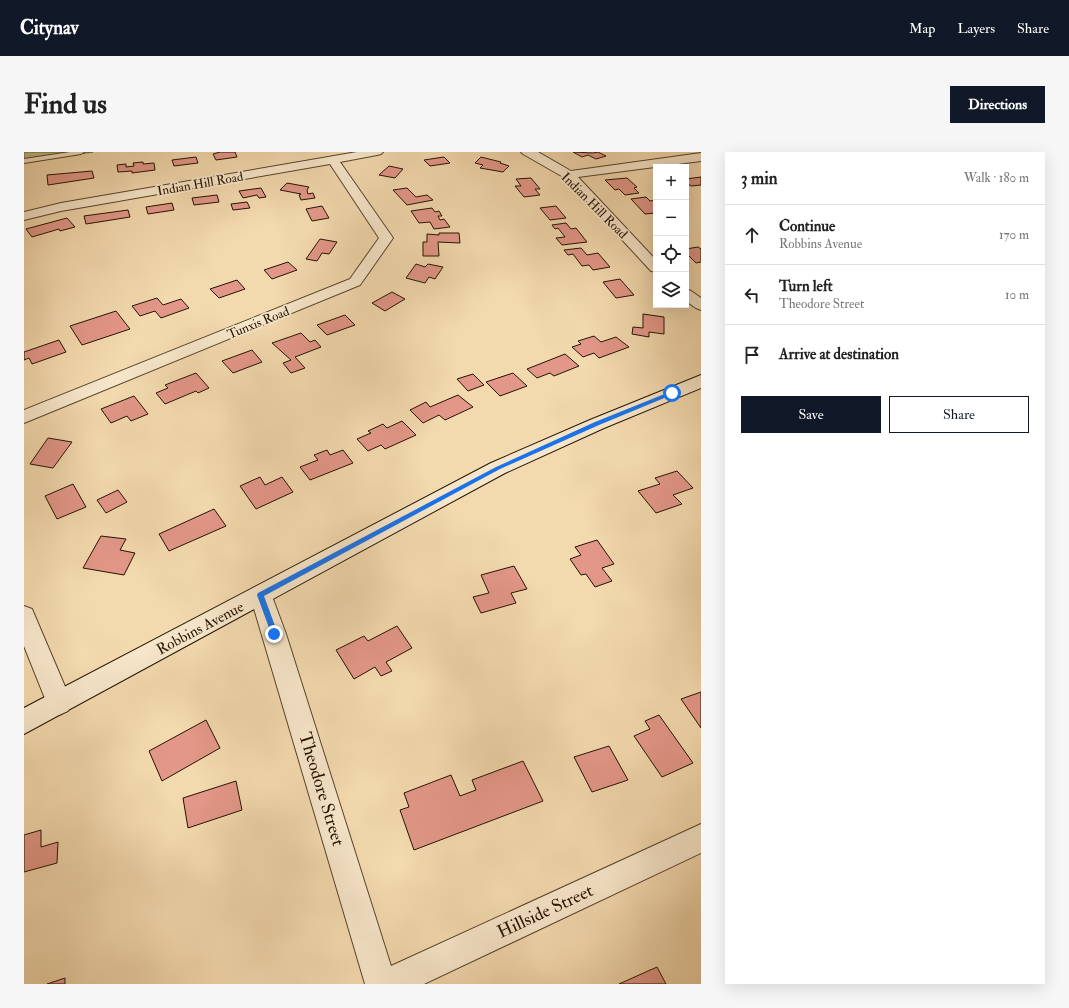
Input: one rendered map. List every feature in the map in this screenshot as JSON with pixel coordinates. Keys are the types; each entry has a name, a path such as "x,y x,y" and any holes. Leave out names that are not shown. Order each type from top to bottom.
{"street":[{"name":"Indian Hill Road","path":"24,216 61,207 377,152"},
{"name":"Indian Hill Road","path":"528,152 569,175 653,265"},
{"path":"569,175 682,156 701,157"},
{"name":"Tunxis Road","path":"24,417 355,282 386,238 333,160"},
{"path":"689,296 701,305"},
{"name":"Robbins Avenue","path":"24,722 498,468 597,424 701,381"},
{"name":"Theodore Street","path":"261,595 381,984"},
{"path":"24,616 59,703"},
{"name":"Hillside Street","path":"388,984 701,838"}],"lane":[{"path":"24,161 81,152"}],"green space":[{"path":"24,152 93,152 24,162"}],"building":[{"path":"220,152 235,152 237,157 216,160 213,154"},
{"path":"573,152 598,152 606,156 596,159 588,155 582,157"},
{"path":"196,157 198,163 174,166 172,160"},
{"path":"444,157 450,163 430,166 424,160"},
{"path":"481,157 501,162 500,163 509,166 503,172 480,168 483,165 475,163"},
{"path":"143,162 143,164 154,163 155,170 132,173 132,171 118,172 117,165 126,164 126,167 134,166 133,163"},
{"path":"389,166 403,169 395,178 379,175"},
{"path":"92,171 94,178 48,185 47,175"},
{"path":"701,177 701,185 691,186 689,184 689,179"},
{"path":"531,178 540,189 535,189 540,195 524,197 515,186 521,186 516,179"},
{"path":"627,178 637,187 634,188 639,193 625,195 619,189 615,190 605,180"},
{"path":"287,183 309,187 307,190 308,194 313,193 315,198 301,200 299,195 301,194 280,190"},
{"path":"261,188 266,197 259,198 257,195 243,198 239,191"},
{"path":"407,188 416,197 427,195 433,200 407,205 393,190"},
{"path":"217,195 219,202 194,205 192,198"},
{"path":"646,197 650,201 653,200 653,213 645,214 631,199"},
{"path":"247,202 250,208 233,210 231,204"},
{"path":"172,203 174,210 148,214 146,207"},
{"path":"322,206 329,218 312,221 306,209"},
{"path":"556,206 566,218 550,220 540,208"},
{"path":"432,208 435,212 439,211 442,216 438,216 440,220 444,219 450,227 434,229 430,222 419,223 411,211"},
{"path":"128,210 130,217 86,224 84,216"},
{"path":"67,218 75,227 60,231 59,229 32,237 26,229"},
{"path":"566,223 571,229 576,228 587,242 562,245 556,238 565,237 558,228 555,229 552,225"},
{"path":"439,233 459,233 460,243 438,242 439,256 423,256 423,242 427,242 427,234 439,235"},
{"path":"320,239 337,242 329,254 322,253 317,261 306,259"},
{"path":"698,247 701,249 701,262 696,263 689,256 689,248"},
{"path":"581,248 587,255 598,253 610,267 593,270 589,265 582,266 573,254 568,255 564,250"},
{"path":"288,262 297,270 272,279 264,270"},
{"path":"416,264 425,267 428,264 443,267 435,279 429,277 425,283 406,278"},
{"path":"620,279 634,295 616,298 603,282"},
{"path":"237,280 245,289 219,298 210,289"},
{"path":"392,292 405,299 385,311 372,303"},
{"path":"157,298 163,305 181,299 189,308 161,318 155,311 140,316 132,306"},
{"path":"116,311 130,329 82,345 70,326"},
{"path":"643,314 664,317 664,334 649,332 649,337 632,334 633,327 643,328"},
{"path":"345,315 355,325 327,335 317,325"},
{"path":"301,333 310,342 315,340 321,347 295,357 305,368 291,373 283,363 291,360 272,343"},
{"path":"594,336 601,342 616,337 629,347 599,358 594,353 583,357 572,347 581,344 578,341"},
{"path":"59,340 66,352 32,364 29,358 24,360 24,352"},
{"path":"252,350 262,362 233,373 222,361"},
{"path":"565,354 579,366 554,376 550,373 537,378 527,369"},
{"path":"196,373 209,388 198,393 196,391 165,404 156,393 168,388 165,385"},
{"path":"513,373 527,386 500,396 486,382"},
{"path":"473,374 484,385 468,391 457,379"},
{"path":"458,395 473,407 445,420 439,415 423,423 410,410 426,402 430,407"},
{"path":"134,396 148,414 131,421 127,416 111,423 101,409"},
{"path":"402,421 416,435 385,449 381,445 368,451 357,439 371,433 368,431 383,424 387,428"},
{"path":"48,438 72,442 53,468 30,464"},
{"path":"327,450 330,455 343,450 353,463 310,480 300,467 318,460 314,455"},
{"path":"677,471 693,488 673,495 682,504 656,513 638,491 660,484 655,478"},
{"path":"260,477 265,485 282,477 293,492 256,509 240,486"},
{"path":"73,484 86,507 57,519 45,496"},
{"path":"118,490 127,502 106,513 97,500"},
{"path":"214,509 226,526 169,551 159,534"},
{"path":"101,536 126,539 120,550 135,553 124,575 83,568"},
{"path":"597,540 614,564 602,568 612,581 595,587 586,574 581,575 570,559 581,555 575,547"},
{"path":"514,566 527,589 511,593 516,603 481,613 473,597 489,593 481,575"},
{"path":"397,626 412,648 386,662 392,671 381,676 375,667 354,679 336,650 364,636 368,641"},
{"path":"701,692 701,728 681,699"},
{"path":"659,715 693,763 662,777 634,736 650,729 645,721"},
{"path":"206,720 220,748 162,781 149,751"},
{"path":"609,746 628,780 592,792 574,757"},
{"path":"523,761 543,801 414,850 400,810 409,807 404,793 451,775 460,796 476,790 472,780"},
{"path":"236,781 242,810 188,828 183,798"},
{"path":"41,830 41,847 58,842 57,863 24,872 24,835"},
{"path":"657,967 666,984 619,984"},
{"path":"65,978 65,984 47,984"}],"route":[{"path":"274,634 261,595 498,468 597,424 672,393"}]}
